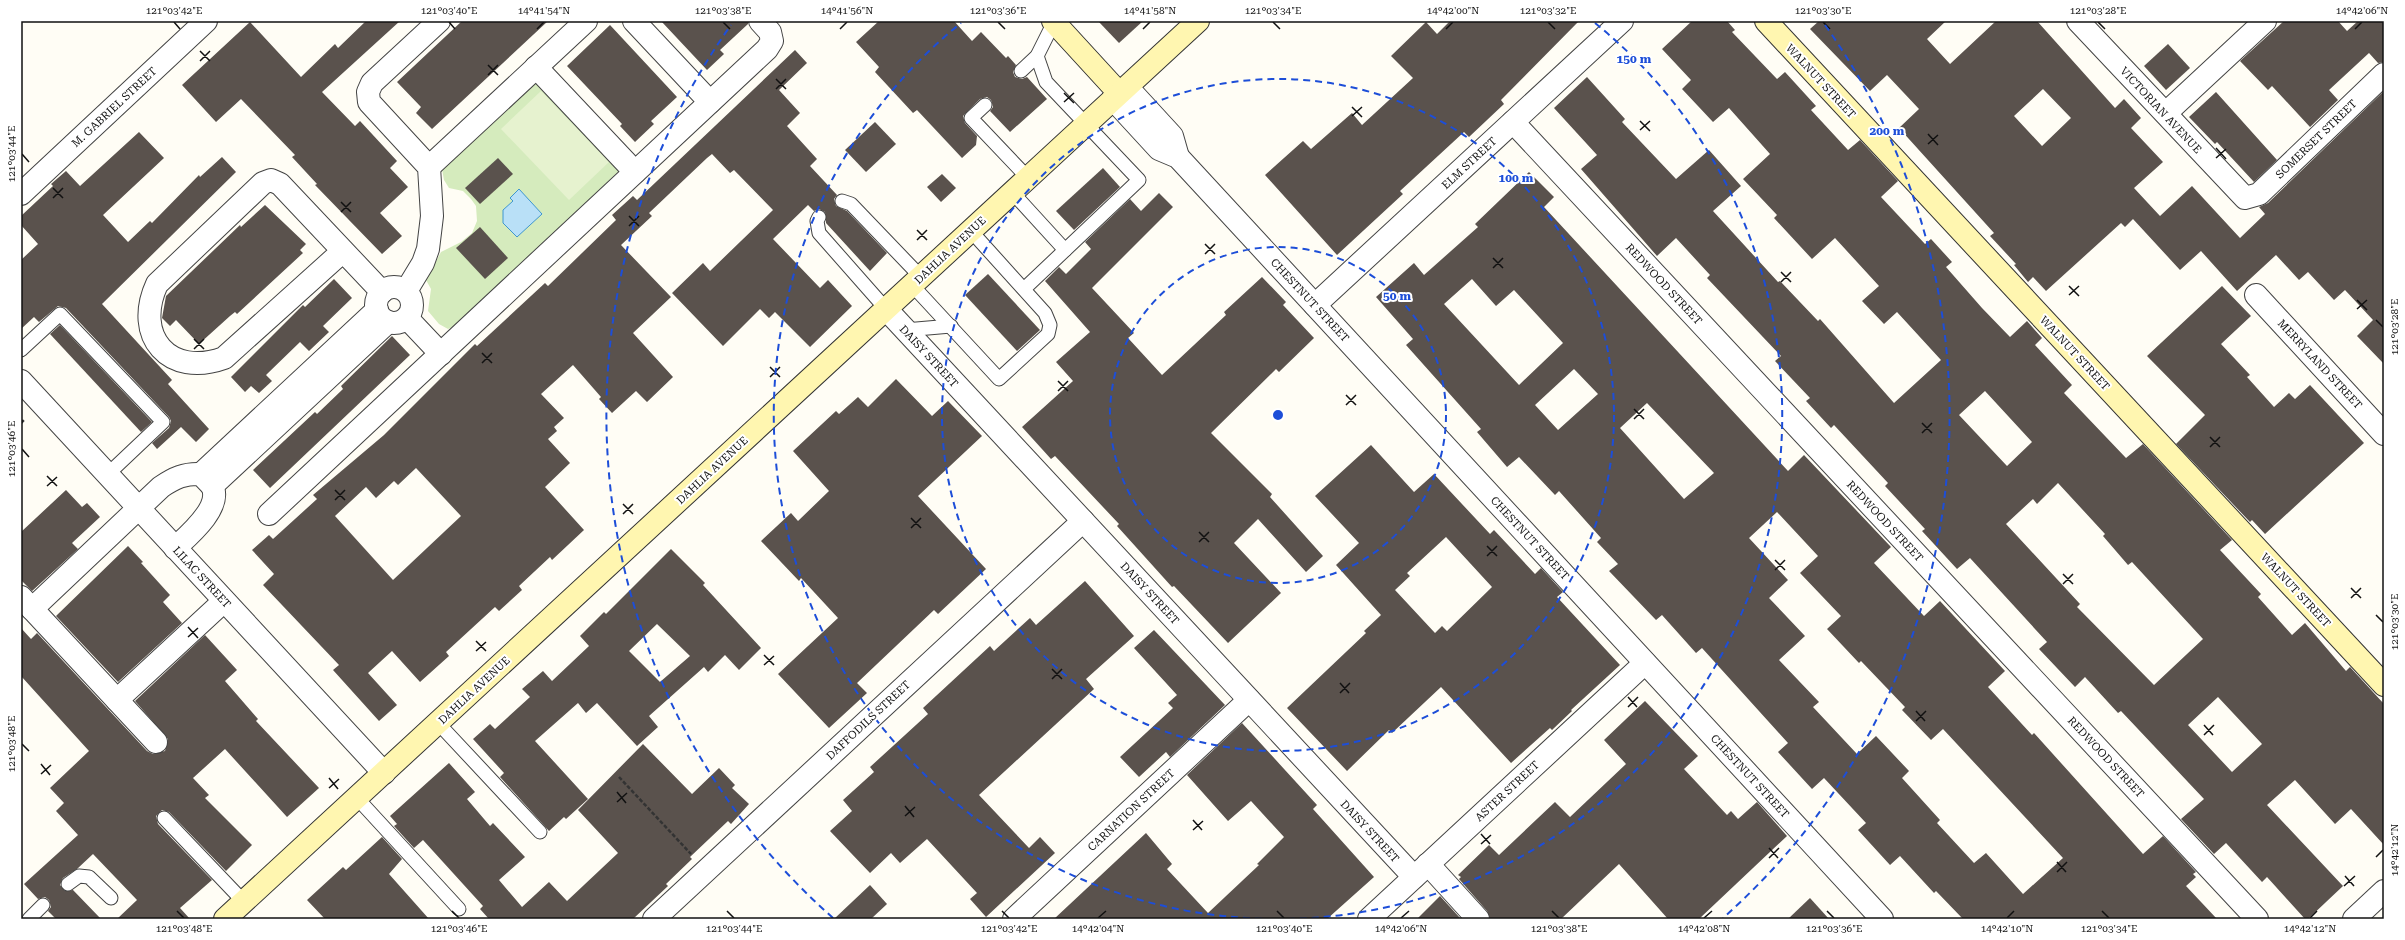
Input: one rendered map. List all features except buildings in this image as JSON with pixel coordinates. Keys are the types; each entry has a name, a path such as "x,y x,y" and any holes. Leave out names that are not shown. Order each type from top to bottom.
{"street":[{"name":"M. GABRIEL STREET","path":"21,194 206,21"},
{"path":"206,480 388,311 412,304 406,291 423,263 428,249 432,216 430,167 369,102 368,92 372,83 439,21"},
{"path":"430,167 586,21"},
{"path":"634,21 710,102"},
{"path":"269,514 767,49 772,41 770,32 760,21"},
{"name":"DAHLIA AVENUE","path":"236,913 356,798 1198,21"},
{"name":"ELM STREET","path":"1315,305 1622,21"},
{"name":"WALNUT STREET","path":"1766,21 2384,685"},
{"name":"VICTORIAN AVENUE","path":"2078,21 2245,198"},
{"path":"2166,113 2265,21"},
{"name":"CHESTNUT STREET","path":"1054,22 1120,93 1159,149 1178,157 1882,919"},
{"path":"536,67 635,172"},
{"name":"SOMERSET STREET","path":"2245,198 2259,194 2384,74"},
{"name":"REDWOOD STREET","path":"1513,122 2257,919"},
{"path":"343,251 224,358 208,364 185,362 174,358 161,347 152,333 148,316 150,299 157,284 263,183 271,180 280,184 343,251 388,311 440,354"},
{"name":"MERRYLAND STREET","path":"2256,295 2384,434"},
{"name":"DAISY STREET","path":"886,309 1249,700 1421,871 1478,919"},
{"name":"LILAC STREET","path":"21,381 384,773"},
{"path":"156,742 26,603 139,509 168,482 190,473 206,480"},
{"path":"175,548 206,517 212,501 206,480"},
{"name":"DAFFODILS STREET","path":"654,919 1083,521"},
{"path":"117,700 224,601"},
{"name":"ASTER STREET","path":"1369,919 1645,663"},
{"name":"CARNATION STREET","path":"1014,919 1249,700"},
{"path":"2354,919 2384,891"}],"lane":[{"path":"1021,71 1037,56 1054,22"},
{"path":"1024,289 1139,180 1046,82 1037,56"},
{"path":"985,105 971,118 1028,178"},
{"path":"1012,192 1065,250"},
{"path":"842,201 851,204 917,281 952,326 999,379 1048,334 1050,325 1045,313 971,231"},
{"path":"819,217 817,222 819,233 886,309"},
{"path":"21,350 60,314 163,422 107,475"},
{"path":"905,330 952,326"},
{"path":"438,722 540,832"},
{"path":"356,798 459,909"},
{"path":"164,818 236,913"},
{"path":"68,884 79,876 89,877 111,898"},
{"path":"29,919 43,906"}],"path":[{"path":"619,777 706,870"}],"green space":[{"path":"538,76 623,167 458,325 448,329 439,324 428,311 431,289 426,280 441,252 461,242 472,233 477,221 476,206 463,191 449,188 444,180 441,164"},
{"path":"541,91 609,162 569,200 501,129"}],"water":[{"path":"519,189 542,214 517,237 503,223 503,210 513,201 510,198"}]}
